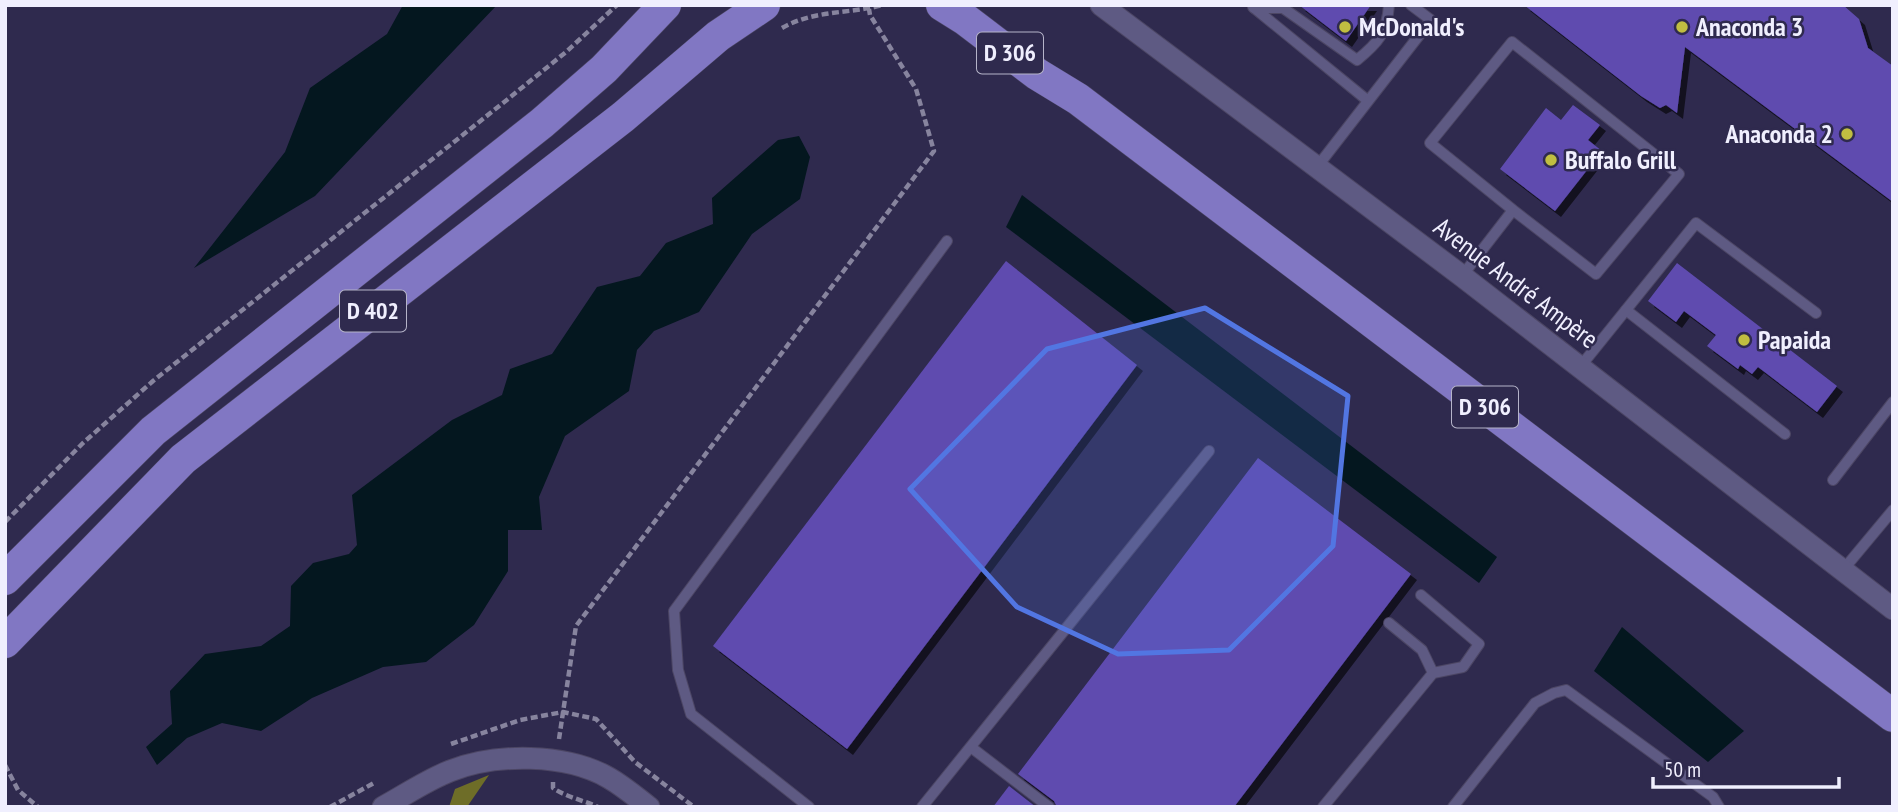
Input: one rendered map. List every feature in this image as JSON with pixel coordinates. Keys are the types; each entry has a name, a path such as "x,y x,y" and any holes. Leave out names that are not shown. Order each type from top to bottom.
{"main road":[{"name":"D 402","path":"5,579 153,431 542,123 604,69 665,5"},
{"name":"D 306","path":"942,5 1037,74 1078,99 1893,716"},
{"name":"D 306","path":"982,5 1049,64 1078,99"},
{"name":"D 402","path":"5,642 183,459 622,117 718,36 771,17"}],"street":[{"name":"Avenue André Ampère","path":"1101,5 1462,276 1893,609"},
{"path":"383,807 450,771 488,760 522,758 556,761 608,777 649,807"}],"lane":[{"path":"1253,7 1283,8 1357,60 1374,47 1388,24 1389,5"},
{"path":"1317,167 1431,20 1411,5"},
{"path":"1253,7 1367,100"},
{"path":"1512,42 1679,174 1596,274 1513,210 1430,142 1512,42"},
{"path":"1462,276 1513,210"},
{"path":"1580,367 1696,223 1816,313"},
{"path":"809,807 691,714 678,670 674,611 947,241"},
{"path":"1626,310 1785,434"},
{"path":"1833,480 1893,402"},
{"path":"922,807 1209,451"},
{"path":"1843,570 1893,510"},
{"path":"1323,807 1433,673 1463,667 1479,644 1420,595"},
{"path":"1389,623 1422,650 1433,673"},
{"path":"1453,807 1535,703 1566,690 1713,797 1719,807"},
{"path":"972,748 1049,807"}],"path":[{"path":"5,522 83,443 153,381 566,52 617,5"},
{"path":"771,17 792,22 822,14 883,5"},
{"path":"598,807 553,788 576,626 934,151 916,89 870,15 869,9"},
{"path":"563,712 596,719 635,762 694,807"},
{"path":"5,765 18,790 38,807"}],"highlighted area":[{"path":"1205,308 1348,396 1333,546 1229,650 1118,654 1017,607 910,489 1047,349"}],"shaded area":[{"path":"489,775 467,807 449,807 455,789"}],"water":[{"path":"403,5 497,5 315,196 194,268 285,152 310,88 387,34"},
{"path":"799,136 810,157 800,199 752,234 699,312 654,331 637,350 629,391 565,436 539,497 542,530 508,530 508,571 474,625 426,662 383,667 312,698 261,731 222,723 187,738 157,765 146,747 172,724 170,691 205,654 261,646 290,626 291,586 313,563 349,554 357,545 352,495 452,420 502,395 510,369 552,354 597,287 640,276 666,243 713,224 712,198 778,140"},
{"path":"1022,195 1497,557 1479,583 1006,227"},
{"path":"1622,627 1744,731 1708,762 1594,671"}],"building":[{"name":"McDonald's","path":"1299,5 1371,5 1346,41"},
{"name":"Anaconda 2","path":"1524,5 1843,5 1859,19 1868,48 1893,66 1893,202 1685,47 1677,113 1666,105 1660,108 1641,96"},
{"name":"Buffalo Grill","path":"1573,105 1600,125 1588,140 1602,151 1555,211 1500,169 1546,108 1561,120"},
{"path":"1006,261 1137,365 847,749 713,646"},
{"name":"Papaida","path":"1677,263 1837,386 1817,412 1758,367 1752,374 1740,365 1738,369 1707,346 1716,335 1684,311 1676,322 1648,301"},
{"path":"1258,458 1411,574 1234,807 1057,807 1054,801 1018,774"},
{"path":"1009,786 1036,807 993,807"}],"place":[{"name":"McDonald's","path":"1345,27"},
{"name":"Anaconda 3","path":"1682,27"},
{"name":"Anaconda 2","path":"1847,134"},
{"name":"Buffalo Grill","path":"1551,160"},
{"name":"Papaida","path":"1744,340"}]}
